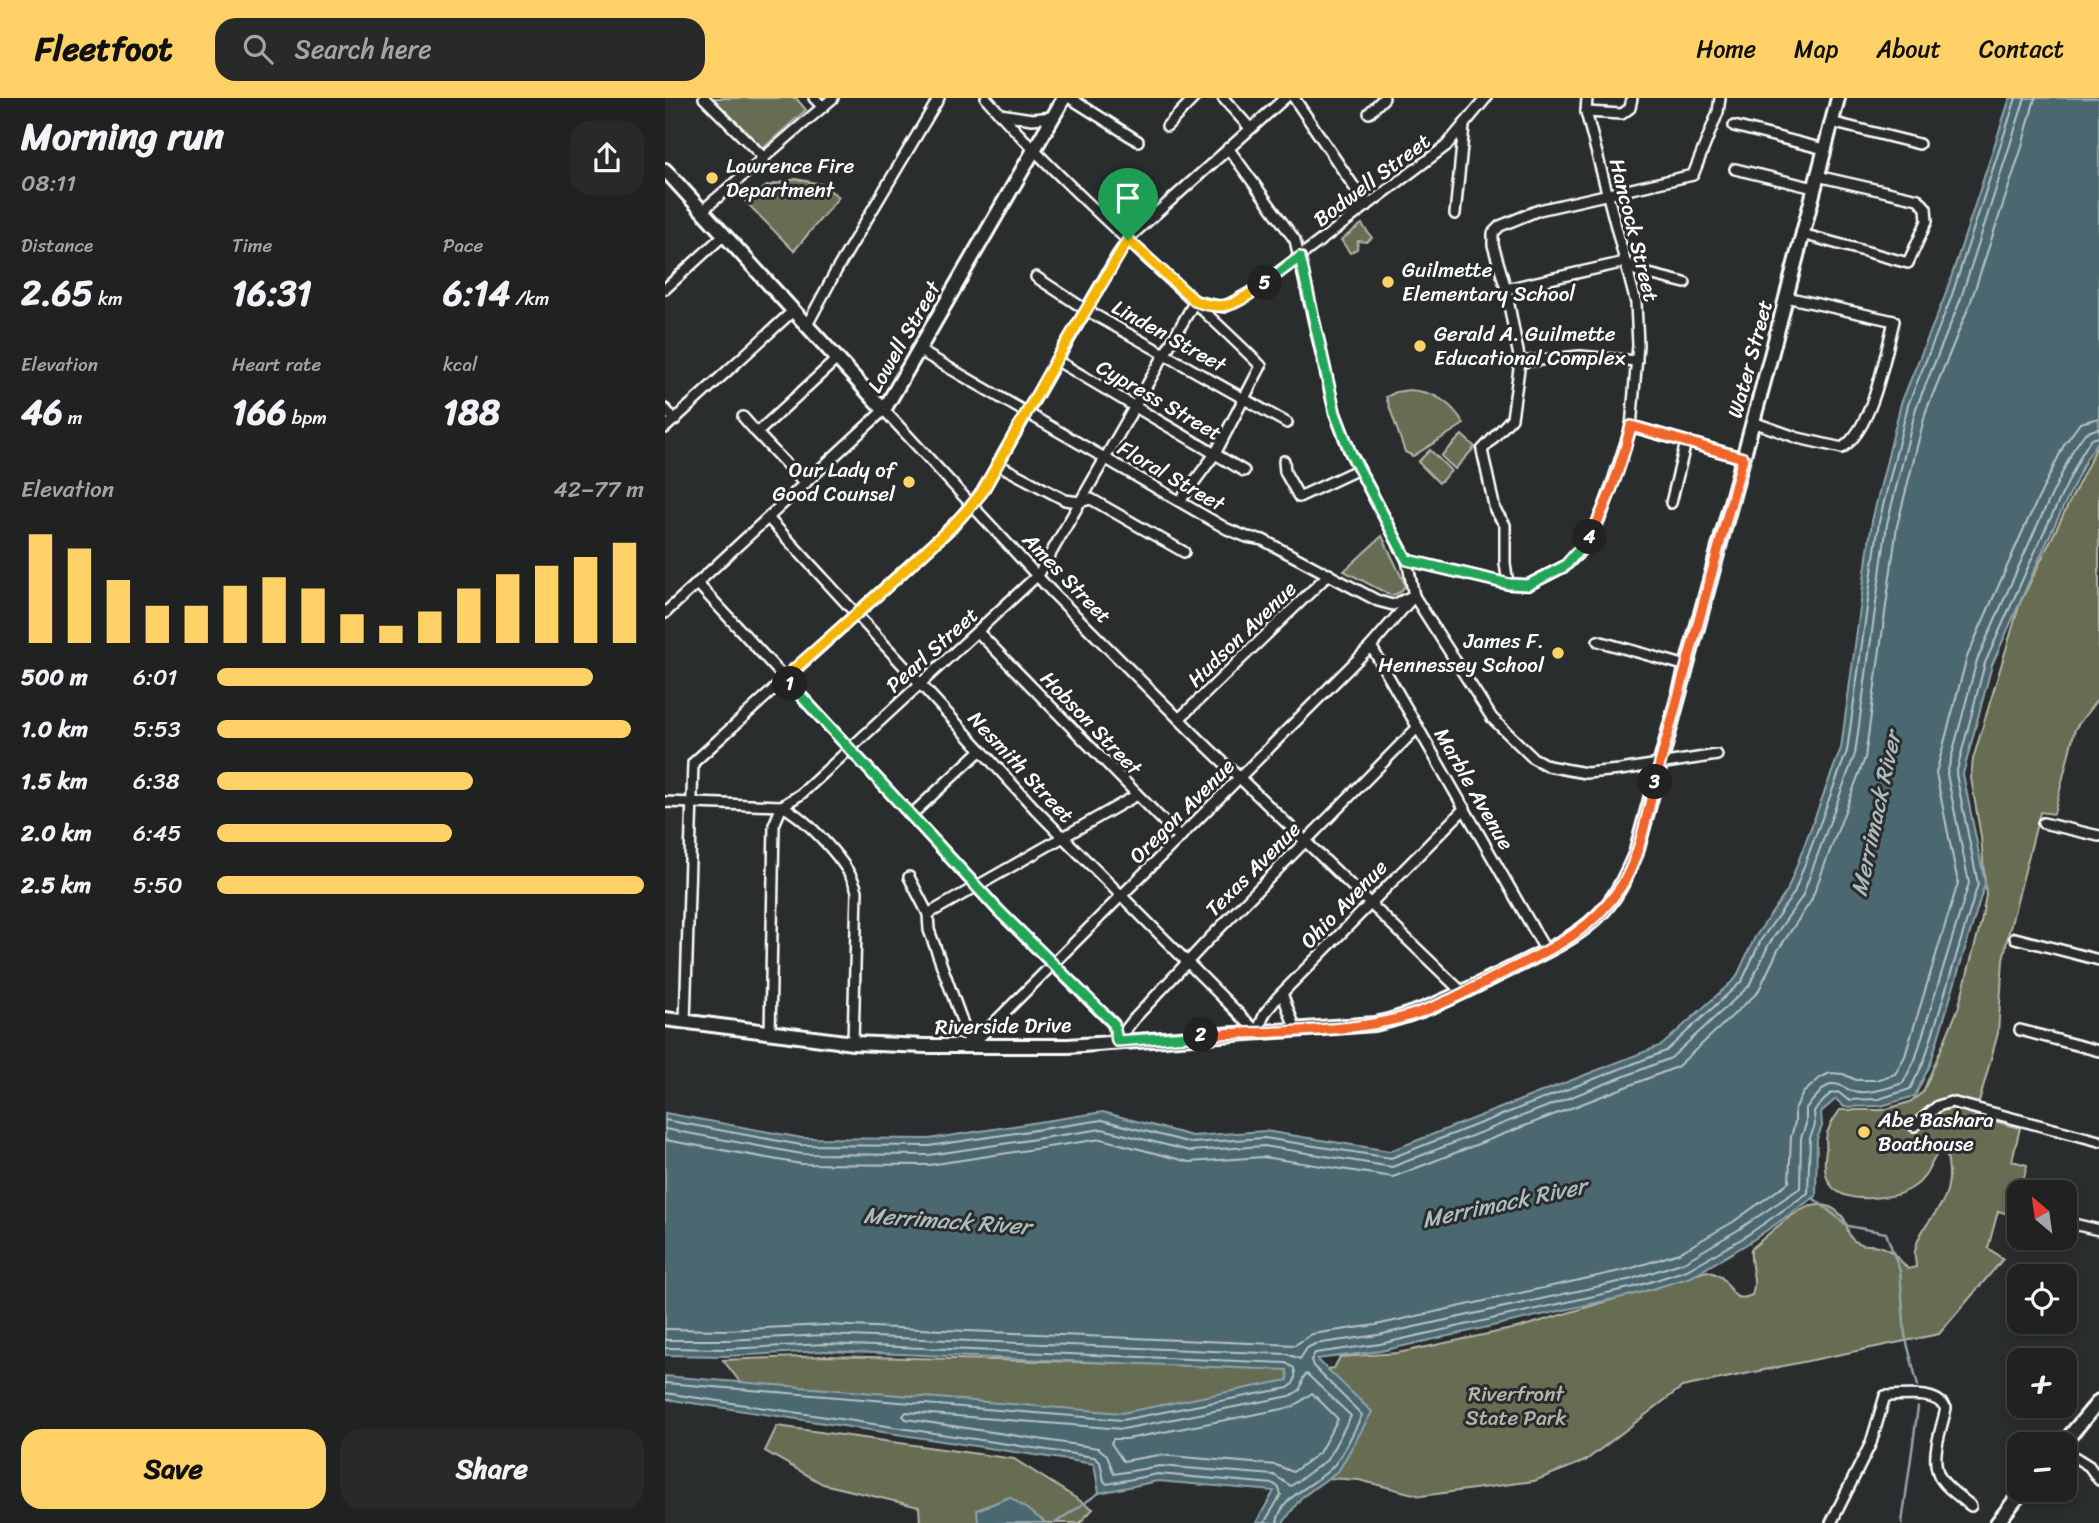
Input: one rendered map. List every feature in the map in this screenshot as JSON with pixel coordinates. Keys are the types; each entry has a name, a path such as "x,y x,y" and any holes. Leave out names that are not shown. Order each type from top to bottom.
{"main road":[{"name":"Lowell Street","path":"884,410 1064,98"},
{"name":"Water Street","path":"1463,993 1585,928 1599,915 1622,885 1636,853 1786,297 1835,99"},
{"name":"Ames Street","path":"665,170 884,410"},
{"name":"Riverside Drive","path":"665,1019 853,1044 1068,1046 1375,1024 1409,1016 1463,993"},
{"path":"2073,1432 2099,1401"},
{"path":"1997,1523 2014,1502"}],"street":[{"path":"704,98 764,158"},
{"path":"814,98 823,107"},
{"path":"703,211 833,98"},
{"path":"807,325 939,98"},
{"path":"986,98 1033,151 1195,301 1261,367 1215,454 1180,501"},
{"path":"1070,98 1138,142"},
{"path":"1167,126 1194,98"},
{"path":"1223,98 1250,128"},
{"path":"685,1022 693,763 971,506 1128,240 1285,98"},
{"path":"1294,98 1367,206"},
{"path":"1369,113 1384,98"},
{"name":"Bodwell Street","path":"1195,301 1223,307 1255,290 1446,146 1486,98"},
{"name":"Hancock Street","path":"1407,560 1509,584 1528,585 1565,566 1578,554 1602,514 1631,426 1639,345 1636,303 1586,112 1587,98"},
{"path":"1586,112 1622,114 1630,108 1632,98"},
{"path":"1509,584 1505,563 1505,525 1495,510 1482,450 1512,418 1520,362 1506,289 1493,245 1493,233 1500,226 1539,210 1693,175 1718,112 1720,98"},
{"path":"1000,114 1032,119 1053,117"},
{"path":"1831,122 1919,144"},
{"path":"1455,214 1464,126"},
{"path":"1734,126 1824,149"},
{"path":"1228,149 1295,240 1335,413 1359,469 1407,560 1414,596 1492,718 1533,758 1548,766 1586,772 1717,755"},
{"path":"1735,169 1918,199 1926,208 1927,221 1908,263 1802,234"},
{"path":"665,289 725,234"},
{"path":"1506,289 1625,262 1637,271 1685,283"},
{"name":"Linden Street","path":"1036,277 1086,310 1287,423"},
{"path":"1753,422 1833,447 1842,448 1852,442 1875,393 1894,321 1786,297"},
{"name":"Pearl Street","path":"782,806 801,794 1037,576 1195,301"},
{"path":"665,428 794,310"},
{"name":"Floral Street","path":"920,351 1227,528 1247,537 1263,540 1378,601 1394,605 1414,596"},
{"path":"1520,362 1579,356 1637,361"},
{"path":"757,433 838,358"},
{"name":"Cypress Street","path":"1056,360 1244,471"},
{"path":"665,410 675,420"},
{"name":"Lowell Street","path":"665,613 884,410"},
{"name":"Ames Street","path":"884,410 1037,576 1179,719 1463,993"},
{"path":"743,417 805,484"},
{"path":"1631,426 1743,458"},
{"path":"1671,503 1686,442"},
{"path":"1284,461 1285,472 1299,497 1359,469"},
{"path":"997,464 1065,500 1079,502 1091,499 1184,552"},
{"name":"Nesmith Street","path":"768,518 1062,837 1257,1032"},
{"name":"Hudson Avenue","path":"1179,719 1329,574"},
{"path":"697,583 975,886 1114,1024 1117,1041"},
{"name":"Oregon Avenue","path":"971,1046 1371,646 1414,596"},
{"name":"Hobson Street","path":"978,632 1180,838"},
{"path":"1598,641 1687,666"},
{"name":"Marble Avenue","path":"1371,646 1546,951"},
{"name":"Texas Avenue","path":"1117,1041 1187,962 1418,727"},
{"path":"910,816 981,750"},
{"path":"928,914 1137,795"},
{"path":"665,802 782,806 799,815 853,878 857,905 853,1044"},
{"path":"769,1033 774,825 782,806"},
{"name":"Ohio Avenue","path":"1257,1032 1265,1013 1282,993 1465,808"},
{"path":"2043,823 2099,836"},
{"path":"909,877 928,914 929,930 971,1046"},
{"path":"2015,938 2099,960"},
{"path":"1282,993 1296,1030"},
{"path":"2019,1030 2099,1051"},
{"path":"1913,1126 1938,1106 1951,1102 2099,1141"},
{"path":"2077,1225 2099,1230"},
{"path":"1831,1523 1871,1443 1885,1396 1930,1396 1941,1401 1946,1408 1938,1440 1938,1474 1971,1506"},
{"path":"2077,1458 2089,1466 2099,1480"}],"green space":[{"path":"713,98 796,98 806,110 761,150"},
{"path":"796,179 821,184 839,197 794,251 745,201 767,186"},
{"path":"1362,224 1372,238 1366,242 1358,241 1357,249 1350,253 1341,240"},
{"path":"1409,390 1426,393 1448,404 1464,424 1413,456 1405,452 1386,397"},
{"path":"1462,435 1475,447 1455,469 1441,456"},
{"name":"Riverfront State Park","path":"2099,442 2099,697 2075,729 2054,814 2040,812 2008,936 2003,960 1998,1033 1975,1116 2020,1128 2012,1161 2027,1165 2023,1180 2007,1180 2007,1214 1998,1211 1988,1248 2003,1259 1939,1334 1682,1387 1585,1461 1534,1481 1421,1496 1359,1480 1310,1477 761,1409 723,1360 826,1356 1252,1366 1310,1371 1334,1368 1340,1357 1398,1353 1521,1327 1707,1271 1720,1277 1740,1298 1752,1295 1754,1278 1751,1249 1792,1215 1816,1205 1827,1206 1838,1212 1845,1220 1850,1237 1856,1242 1883,1247 1908,1269 1916,1267 1918,1240 1945,1197 1948,1186 1949,1172 1944,1145 1927,1173 1912,1188 1893,1196 1859,1198 1840,1193 1828,1181 1826,1139 1840,1110 1883,1110 1910,1102 1923,1092 1958,1009 1986,895 1981,837 1971,778 1973,759 2020,603"},
{"path":"1430,450 1451,471 1439,483 1418,462"},
{"path":"1382,536 1405,584 1401,591 1390,595 1344,571"},
{"path":"777,1426 1014,1459 1093,1509 1080,1523 920,1523 919,1507 823,1484 765,1451"}],"water":[{"name":"Merrimack River","path":"2010,98 2099,98 2099,440 2087,458 2049,537 1992,665 1963,774 1985,883 1930,1065 1915,1096 1881,1106 1844,1107 1836,1099 1821,1112 1822,1126 1817,1139 1816,1196 1747,1244 1691,1277 1636,1294 1381,1351 1317,1359 1372,1412 1339,1470 1301,1498 1283,1523 1256,1523 1274,1491 1158,1481 1099,1493 1094,1464 665,1399 665,1376 1122,1413 1288,1380 1287,1370 825,1351 726,1356 665,1355 665,1113 802,1138 929,1139 1103,1112 1192,1136 1265,1131 1390,1151 1662,1045 1736,978 1755,937 1787,891 1841,748 1872,521 1901,403 1945,296"},
{"path":"1010,1497 1046,1523 978,1523 977,1510"}],"waterway":[{"path":"1813,1198 1848,1226 1886,1233 1900,1271 1905,1335 1918,1386"},
{"path":"1902,1523 1918,1407"},
{"path":"1055,1523 1099,1493"}],"place":[{"name":"Lawrence Fire Department","path":"712,178"},
{"name":"Guilmette Elementary School","path":"1388,282"},
{"name":"Gerald A. Guilmette Educational Complex","path":"1420,346"},
{"name":"Our Lady of Good Counsel","path":"909,482"},
{"name":"James F. Hennessey School","path":"1558,653"},
{"name":"Abe Bashara Boathouse","path":"1864,1132"}],"route":[{"path":"1128,240 1195,301 1215,307 1235,302 1300,257 1335,413 1350,452 1407,560 1509,584 1528,585 1565,566 1578,554 1602,514 1631,426 1743,458 1636,853 1622,885 1599,915 1585,928 1554,947 1431,1008 1409,1016 1375,1024 1117,1041 1114,1024 999,911 784,678 954,524 982,492 1056,360 1128,240"}]}
